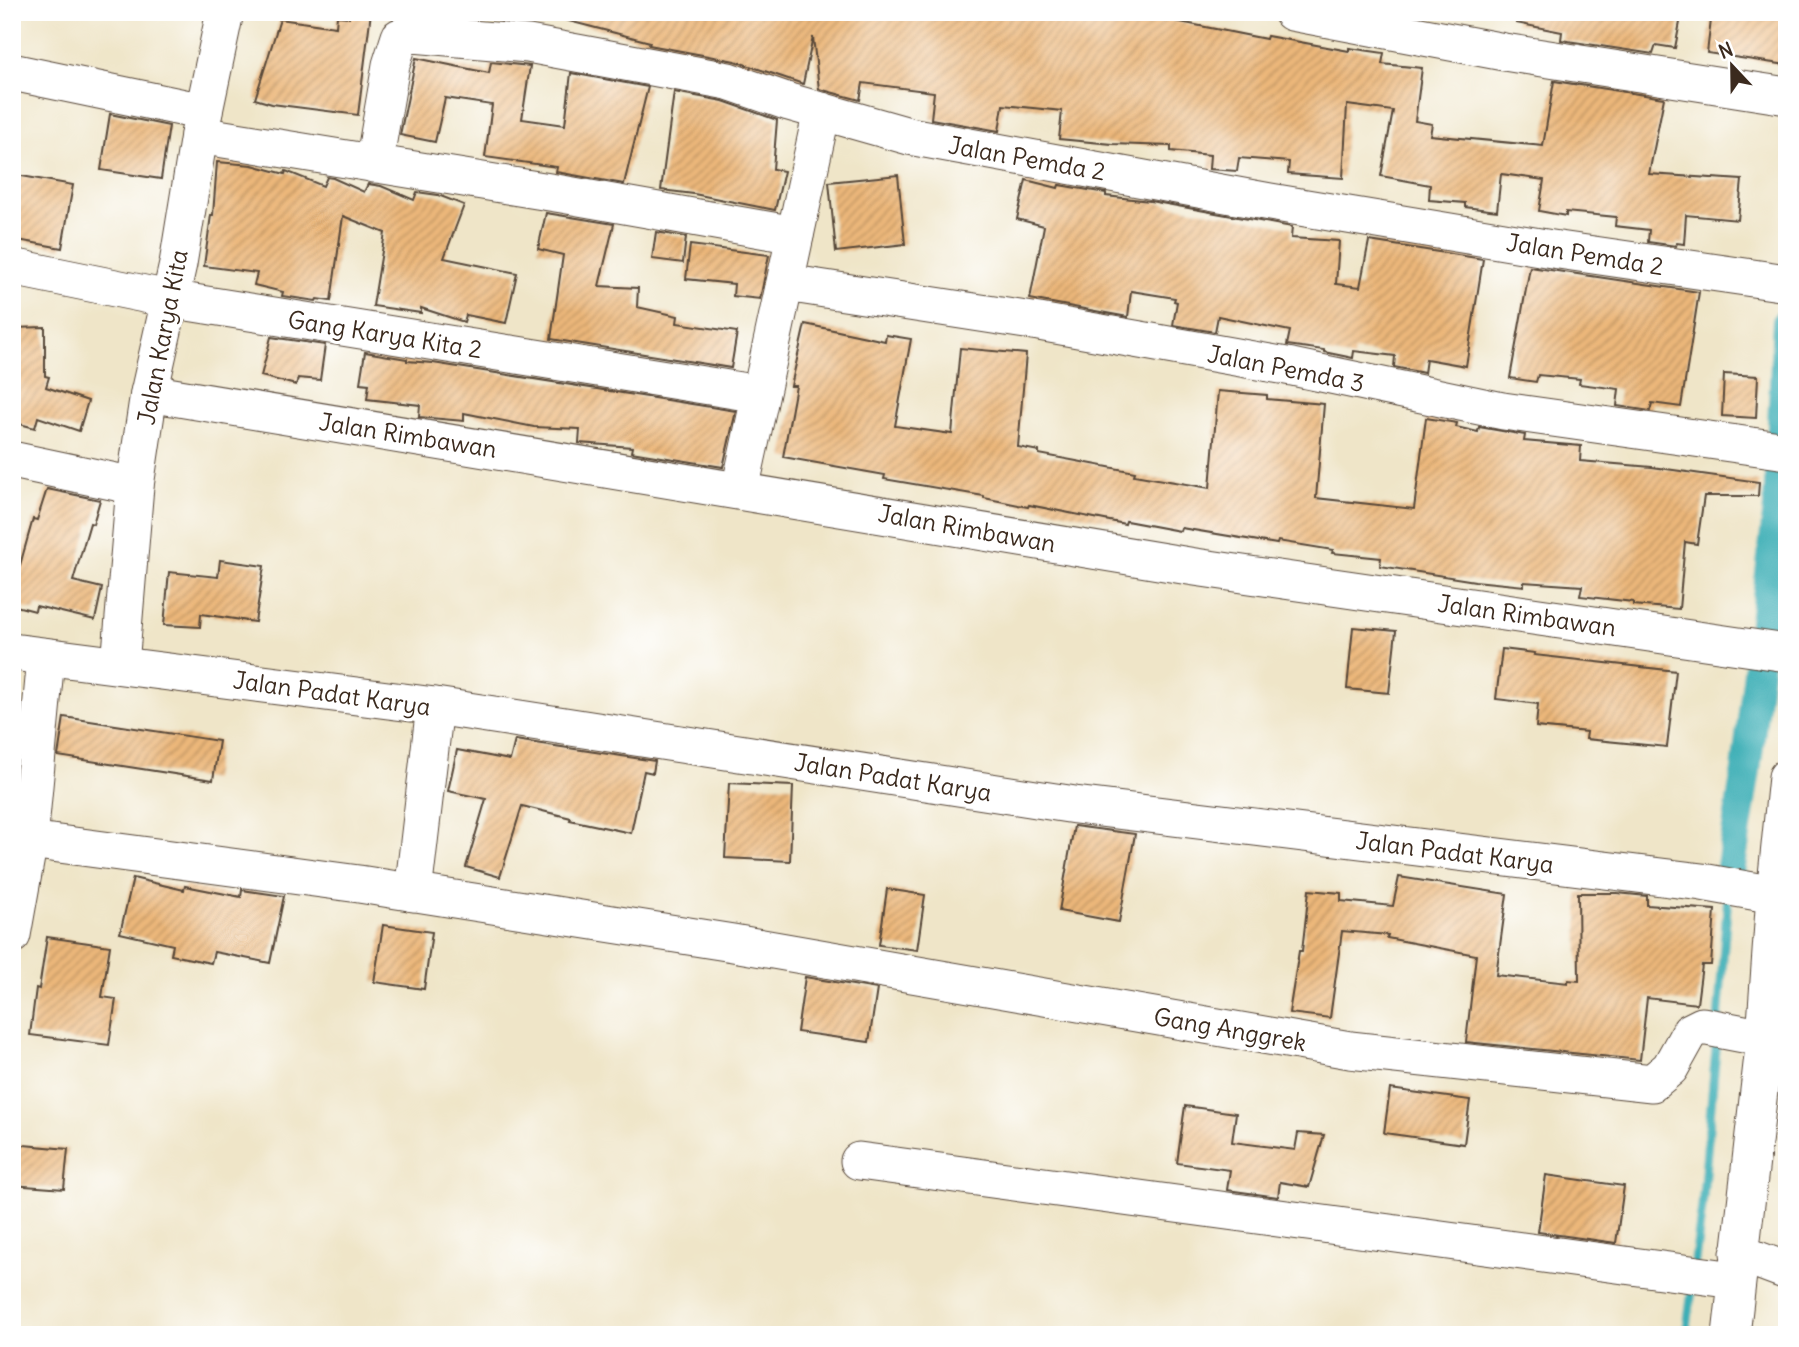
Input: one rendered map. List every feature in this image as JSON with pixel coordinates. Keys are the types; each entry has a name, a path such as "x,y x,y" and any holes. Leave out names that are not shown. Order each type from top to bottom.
{"street":[{"name":"Jalan Karya Kita","path":"120,665 135,486 149,393 178,264 202,123 225,12"},
{"path":"1292,12 1504,52 1787,96"},
{"name":"Jalan Pemda 2","path":"374,164 391,65 400,37 413,34 528,44 728,81 909,136 1256,200 1552,249 1776,282"},
{"path":"12,72 202,123 374,164 795,235"},
{"path":"740,489 822,111"},
{"name":"Gang Karya Kita 2","path":"12,267 169,299 760,394"},
{"name":"Jalan Pemda 3","path":"786,284 1039,322 1292,368 1503,411 1787,451"},
{"name":"Jalan Rimbawan","path":"149,393 1195,566 1787,653"},
{"path":"12,460 135,486"},
{"path":"12,935 29,840 29,654"},
{"name":"Jalan Padat Karya","path":"29,654 435,706 1075,806 1702,882 1762,893"},
{"path":"29,840 413,893 435,706"},
{"path":"1731,1335 1728,1270 1756,1036 1762,893 1787,777"},
{"name":"Gang Anggrek","path":"413,893 733,943 1350,1050 1652,1083 1670,1068 1690,1032 1702,1026 1756,1036"},
{"path":"859,1161 1670,1272 1787,1271"}],"building":[{"path":"349,12 371,12 358,115 272,104 255,99 280,19 336,27 337,16 349,17"},
{"path":"566,12 1130,12 1266,39 1267,36 1349,51 1349,48 1384,53 1382,64 1422,68 1415,121 1432,124 1430,135 1543,146 1554,81 1664,98 1649,174 1742,180 1738,220 1686,215 1684,244 1677,243 1676,246 1648,242 1649,230 1615,226 1616,217 1566,212 1566,216 1539,211 1544,180 1501,174 1497,211 1465,207 1465,203 1429,200 1430,185 1381,176 1393,111 1347,105 1343,178 1288,174 1289,162 1239,158 1237,171 1209,169 1210,155 1171,151 1171,146 1059,139 1062,111 1003,105 999,131 931,119 934,92 863,83 860,100 819,89 813,37 803,84 735,61 649,45 650,42 565,20"},
{"path":"1517,12 1682,12 1675,48 1656,45 1653,54 1561,40 1562,32 1516,23"},
{"path":"1712,12 1787,12 1787,65 1707,53"},
{"path":"416,58 489,73 491,62 530,66 522,119 565,125 571,73 648,87 624,184 556,172 557,167 485,157 492,105 445,98 435,142 400,135"},
{"path":"674,92 723,101 777,120 773,169 784,171 775,210 661,190"},
{"path":"110,114 169,126 161,179 101,170"},
{"path":"217,162 252,165 285,174 286,171 323,186 327,177 364,192 368,184 381,186 414,200 417,192 438,195 464,205 444,258 517,273 506,323 466,315 464,322 421,308 421,313 373,306 385,233 343,216 331,301 282,296 283,292 254,285 257,273 204,266 213,215"},
{"path":"16,175 73,185 62,248 12,239 12,194"},
{"path":"898,175 905,244 836,252 829,182"},
{"path":"1026,180 1058,188 1059,185 1106,193 1106,196 1150,201 1292,227 1291,238 1339,241 1336,284 1360,287 1369,241 1483,259 1466,366 1426,359 1424,373 1394,367 1395,356 1354,351 1353,358 1324,350 1287,345 1290,331 1218,316 1215,332 1173,325 1177,302 1174,301 1175,298 1131,291 1128,317 1030,299 1044,226 1017,219"},
{"path":"546,213 614,224 599,286 638,288 637,307 678,316 677,323 737,332 731,368 551,339 563,255 538,249"},
{"path":"656,232 686,237 683,263 652,259"},
{"path":"690,245 769,255 760,299 733,296 734,284 686,279"},
{"path":"1530,267 1699,292 1681,407 1652,403 1650,411 1617,406 1619,389 1579,384 1580,379 1538,375 1536,382 1510,378"},
{"path":"805,324 885,341 886,335 911,339 895,426 952,434 960,348 1026,354 1018,447 1039,451 1039,454 1135,472 1134,475 1210,488 1218,391 1324,404 1316,498 1414,509 1426,418 1457,423 1456,427 1478,432 1479,427 1525,435 1524,441 1581,446 1580,461 1652,467 1759,482 1758,496 1704,496 1697,544 1685,542 1679,609 1580,596 1582,586 1524,582 1524,586 1475,581 1380,566 1381,558 1332,553 1333,550 1181,528 1180,531 1126,521 1125,524 1029,505 1028,507 984,496 884,479 885,475 783,457 796,386 791,386"},
{"path":"45,327 45,376 49,377 46,387 88,401 79,431 38,417 35,428 12,422 12,383 20,354 12,354 12,328"},
{"path":"271,337 325,345 320,380 298,378 296,385 261,376"},
{"path":"365,352 407,361 736,411 723,467 631,452 632,447 579,443 580,429 534,427 464,413 464,421 419,417 420,405 367,399 369,384 360,383"},
{"path":"1724,374 1758,376 1756,418 1722,416"},
{"path":"47,489 100,500 93,524 90,523 73,581 102,588 95,620 36,606 35,611 12,605 12,563 20,565 33,519 37,520"},
{"path":"220,560 264,566 255,622 201,614 200,627 164,625 169,572 218,577"},
{"path":"1353,627 1396,631 1389,693 1347,689"},
{"path":"1502,649 1676,671 1667,747 1586,739 1587,732 1536,727 1538,704 1496,699"},
{"path":"64,717 219,741 213,780 58,756"},
{"path":"515,740 655,761 653,773 644,771 631,833 522,806 500,877 466,867 486,799 448,791 457,750 510,760"},
{"path":"729,783 793,786 790,861 725,858"},
{"path":"1074,826 1135,834 1119,922 1059,911"},
{"path":"1399,877 1507,894 1496,975 1568,983 1568,980 1579,981 1578,893 1647,896 1647,905 1715,910 1711,965 1702,965 1697,1004 1647,998 1640,1060 1466,1042 1476,955 1387,938 1388,935 1342,931 1330,1018 1289,1013 1299,951 1302,951 1309,890 1341,893 1341,901 1393,906"},
{"path":"133,878 184,890 185,886 241,897 242,890 284,896 270,963 214,952 211,963 171,955 173,945 120,933"},
{"path":"887,889 925,895 917,950 879,945"},
{"path":"383,925 432,932 424,989 374,982"},
{"path":"47,937 110,946 102,997 116,999 109,1045 30,1035 36,988 39,989"},
{"path":"805,977 877,989 869,1042 797,1032"},
{"path":"1390,1089 1470,1100 1464,1144 1384,1133"},
{"path":"1185,1106 1236,1113 1232,1142 1295,1150 1298,1133 1324,1135 1309,1187 1280,1182 1278,1197 1227,1190 1230,1170 1177,1163"},
{"path":"12,1144 68,1149 64,1189 12,1185"},
{"path":"1546,1175 1624,1186 1616,1243 1538,1232"}],"waterway":[{"path":"1730,873 1746,770 1778,508 1787,322"},
{"path":"1718,1021 1728,895"},
{"path":"1694,1268 1717,1038"},
{"path":"1686,1335 1693,1282"}]}
